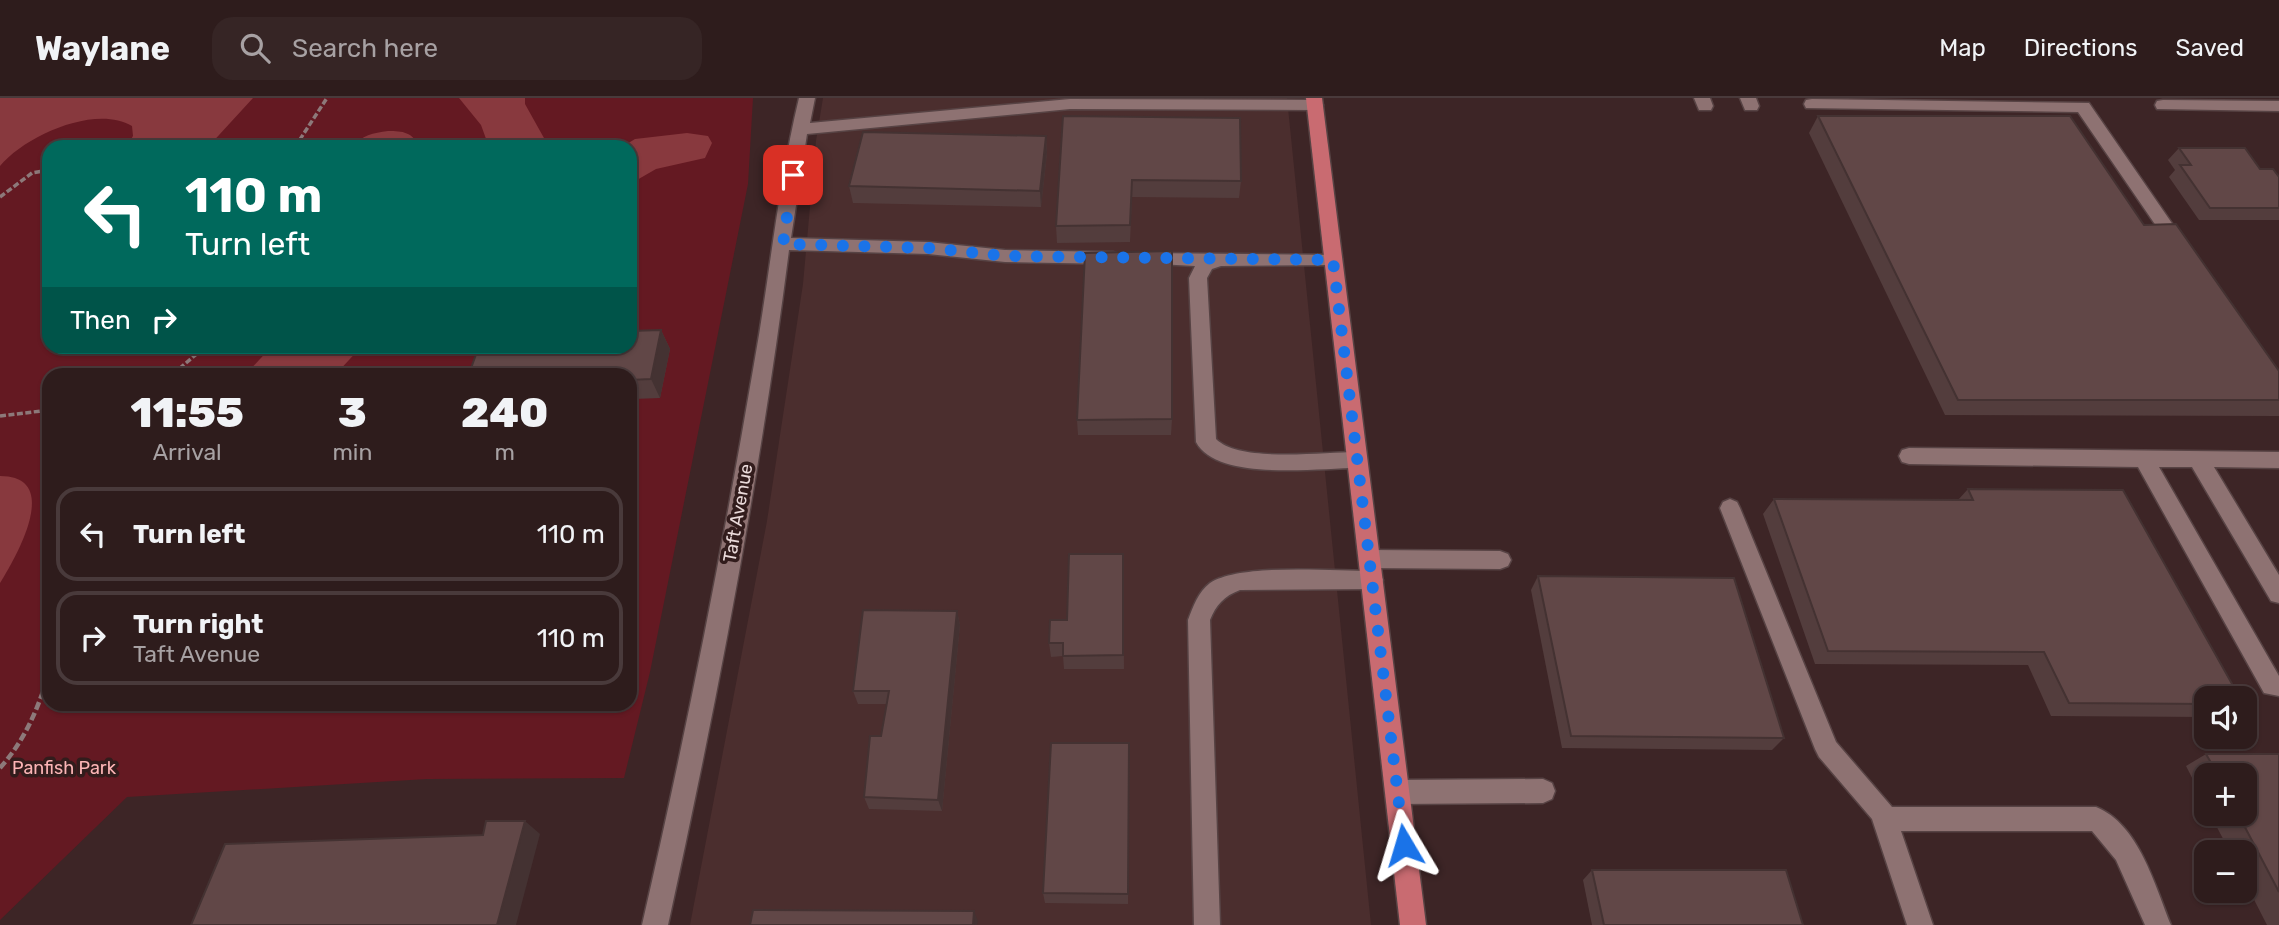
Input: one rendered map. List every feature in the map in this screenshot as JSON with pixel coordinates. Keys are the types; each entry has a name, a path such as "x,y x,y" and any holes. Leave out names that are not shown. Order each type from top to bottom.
{"main road":[{"path":"1315,102 1413,925"}],"street":[{"name":"Taft Avenue","path":"655,925 706,685 738,517 799,129 807,98"},
{"path":"799,129 1070,101 1315,102"},
{"path":"1812,104 1977,102 2083,107 2193,266"},
{"path":"2163,105 2279,106"},
{"path":"783,244 929,248 1005,256 1333,260"},
{"path":"1221,260 1205,265 1198,278 1206,442 1216,452 1247,461 1357,460"},
{"path":"1909,456 2279,460"},
{"path":"2144,459 2272,685 2279,686"},
{"path":"2198,459 2279,594"},
{"path":"1730,508 1826,749 1882,812 1920,925"},
{"path":"1207,925 1199,620 1208,596 1240,581 1500,560"},
{"path":"1398,792 1543,791"},
{"path":"1884,819 2096,819 2109,828 2119,843 2158,925"}],"path":[{"path":"300,140 327,98"},
{"path":"0,197 32,173 42,171"},
{"path":"180,368 197,354"},
{"path":"0,416 42,411"},
{"path":"0,768 19,748 42,699"}],"shaded area":[{"path":"0,98 253,98 214,140 130,140 132,126 117,120 81,121 43,134 11,155 0,166"},
{"path":"459,98 525,98 525,104 545,140 486,140 481,125"},
{"path":"823,98 1287,98 1371,925 690,925 767,521 803,284 816,141"},
{"path":"398,131 407,133 415,140 360,140 377,133"},
{"path":"687,133 708,136 712,143 705,158 656,169 637,180 635,139"},
{"path":"265,354 355,354 342,368 252,368"},
{"path":"0,476 19,480 29,489 32,503 24,538 0,583"}],"green space":[{"name":"Panfish Park","path":"0,98 753,98 748,184 650,672 624,778 427,779 127,797 0,920"}],"building":[{"path":"1063,116 1240,118 1241,181 1132,180 1130,225 1056,226"},
{"path":"1818,116 2070,116 2144,225 2176,224 2279,371 2279,400 1958,400"},
{"path":"863,132 1046,136 1040,191 849,186"},
{"path":"2179,148 2245,148 2260,169 2273,169 2279,177 2279,208 2210,208 2180,165 2191,165"},
{"path":"1172,251 1172,419 1077,420 1085,253"},
{"path":"661,330 651,379 637,380 637,368 471,368 476,354 637,354 637,331"},
{"path":"1968,489 2123,490 2233,686 2194,686 2194,704 2069,703 2044,652 1828,651 1774,499 1973,500"},
{"path":"1069,554 1123,554 1123,655 1063,656 1063,643 1049,643 1050,620 1067,620"},
{"path":"1538,576 1734,578 1784,738 1571,736"},
{"path":"863,610 957,611 938,800 864,797 870,736 881,736 889,691 853,691"},
{"path":"1051,743 1129,743 1128,894 1043,893"},
{"path":"2206,754 2279,754 2279,892 2257,850 2257,840 2252,840 2244,826 2257,826 2257,763 2211,763"},
{"path":"486,821 525,821 497,925 191,925 225,844 483,835"},
{"path":"1592,870 1786,870 1803,925 1604,925"},
{"path":"753,910 974,911 973,925 750,925"}],"route":[{"path":"793,175 783,244 929,248 1005,256 1333,260 1404,845"}]}
